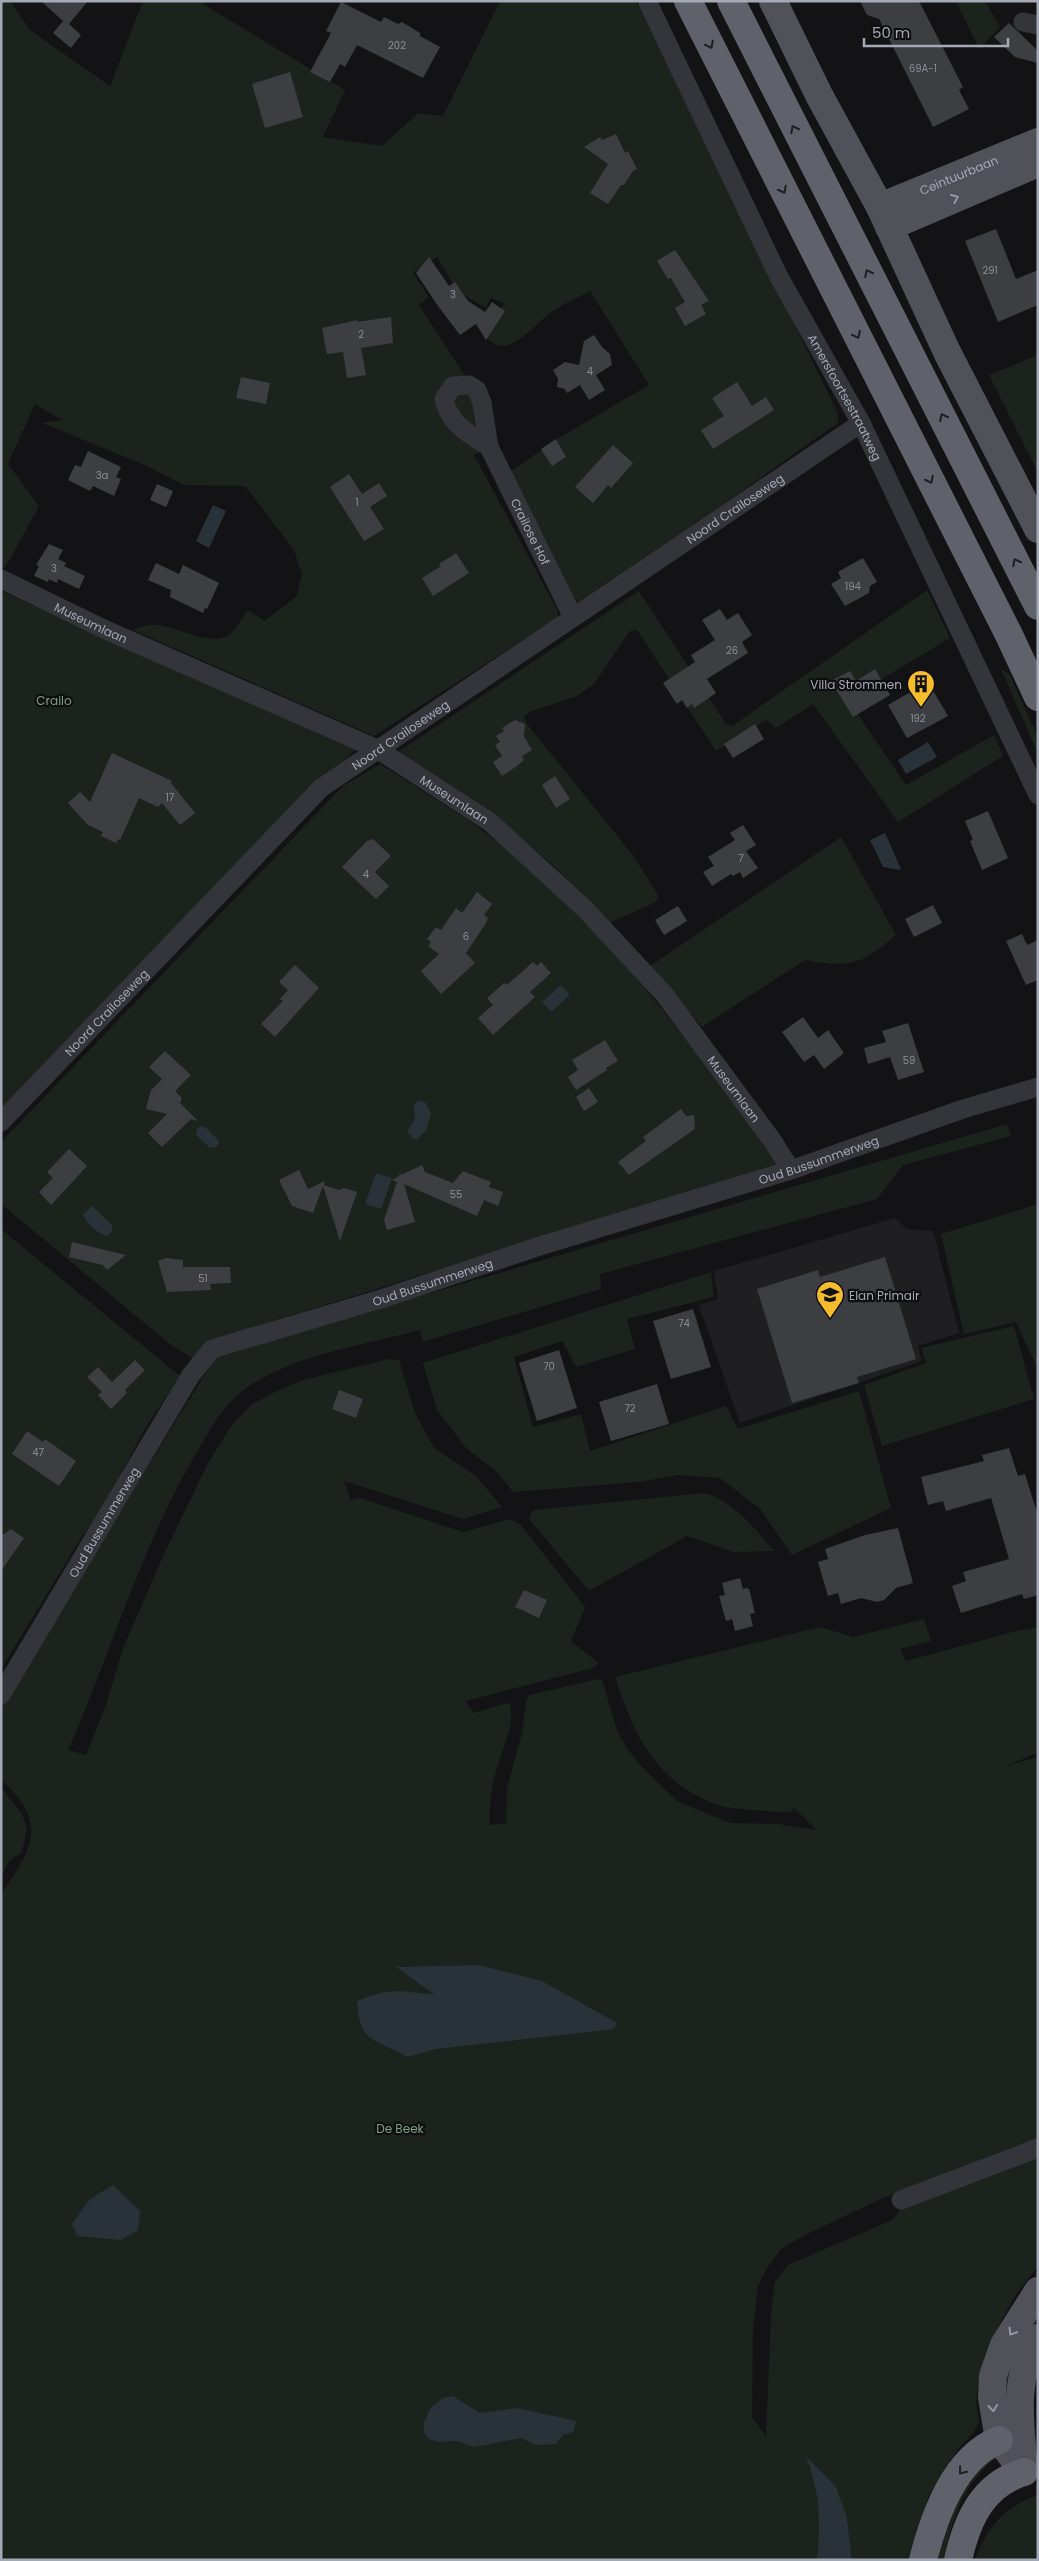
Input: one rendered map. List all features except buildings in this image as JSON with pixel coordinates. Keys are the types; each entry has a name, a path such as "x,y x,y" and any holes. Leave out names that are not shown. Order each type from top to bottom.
{"highway":[{"path":"688,1 1005,626 1038,697"},
{"path":"731,1 1038,606"},
{"path":"923,2560 930,2534 942,2504 959,2475 978,2452 1020,2438"},
{"path":"958,2560 968,2526 979,2503 1002,2481 1031,2472"}],"main road":[{"path":"773,1 819,95 884,217 948,352 1038,529"},
{"name":"Ceintuurbaan","path":"884,217 1038,142"},
{"name":"Ceintuurbaan","path":"884,217 1038,163"},
{"path":"1031,2472 1020,2438 992,2397 993,2376 1004,2345 1038,2290"},
{"path":"1020,2438 1019,2394 1021,2377 1025,2362 1038,2338"},
{"path":"1021,2377 1025,2388 1038,2404"}],"street":[{"name":"Amersfoortsestraatweg","path":"648,3 780,277 861,423 1038,795"},
{"name":"Noord Crailoseweg","path":"1,1122 321,788 861,423"},
{"name":"Crailose Hof","path":"489,447 574,617"},
{"name":"Museumlaan","path":"1,579 106,630 377,749 490,822 585,909 664,994 772,1140 791,1170"},
{"name":"Oud Bussummerweg","path":"1,1695 191,1375 212,1349 384,1298 540,1246 791,1170 963,1109 1038,1087"},
{"path":"901,2200 1038,2148"}],"shaded area":[{"path":"213,505 226,511 209,548 196,541"},
{"path":"928,742 937,757 906,774 898,760"},
{"path":"885,833 901,869 899,870 883,867 870,840"},
{"path":"561,985 570,995 551,1012 542,1002"},
{"path":"418,1100 426,1103 431,1113 426,1130 417,1140 412,1138 407,1131 415,1119 414,1106"},
{"path":"201,1126 206,1128 219,1141 218,1145 214,1148 209,1147 196,1135 197,1129"},
{"path":"376,1173 392,1178 381,1209 365,1204"},
{"path":"92,1206 112,1225 112,1232 107,1236 89,1225 83,1214"},
{"name":"Elan Primair","path":"895,1218 907,1229 933,1231 959,1333 918,1346 922,1361 740,1423 699,1305 718,1299 714,1271"},
{"path":"478,1965 542,1981 617,2023 614,2029 436,2049 407,2057 365,2033 358,2015 357,2001 396,1991 435,1995 396,1967"},
{"path":"113,2185 140,2211 138,2230 121,2240 77,2236 72,2224 89,2200"},
{"path":"453,2396 480,2413 518,2408 576,2421 573,2432 563,2435 556,2444 536,2445 521,2438 474,2447 457,2441 437,2442 428,2438 424,2432 424,2422 431,2407 443,2398"},
{"path":"806,2456 836,2487 847,2518 852,2560 817,2560 819,2520 817,2495"}],"green space":[{"path":"1,1 10,1 30,30 110,86 143,1 203,1 203,4 345,90 323,137 382,146 418,113 443,116 500,1 636,1 837,411 839,422 613,583 575,607 504,476 562,436 649,385 590,291 554,311 519,340 502,346 493,343 485,336 491,331 504,303 491,298 486,308 457,291 437,257 413,273 429,297 419,305 476,393 489,448 474,455 558,611 557,618 374,736 133,630 148,625 158,625 200,637 219,638 231,633 248,610 264,621 297,596 302,574 294,550 245,486 184,485 145,465 42,423 62,420 35,404 8,464 39,506 5,568 1,566"},
{"path":"956,1 985,1 1000,27 979,49"},
{"path":"1038,355 1038,473 989,375"},
{"path":"927,590 950,638 852,697 850,703 906,785 994,735 1003,756 898,822 813,704 776,728 766,720 716,751 637,630 630,631 594,684 577,696 529,712 524,717 527,724 632,854 657,893 658,899 654,903 609,923 554,866 491,812 398,752 639,591 726,724 732,726"},
{"name":"Crailo","path":"1,591 355,750 1,1111"},
{"path":"1001,669 1010,675 1038,738 1038,754"},
{"path":"380,764 467,819 539,874 632,972 760,1132 781,1163 209,1341 194,1359 171,1345 1,1204 1,1142 343,786"},
{"path":"841,837 896,935 874,953 855,962 833,964 805,960 702,1027 650,966"},
{"name":"De Beek","path":"1007,1124 1011,1136 903,1165 877,1199 600,1274 601,1289 423,1342 420,1330 331,1352 266,1376 239,1393 219,1416 202,1443 159,1524 68,1750 86,1755 106,1705 123,1648 164,1554 207,1465 231,1426 252,1404 279,1390 303,1380 389,1359 399,1360 415,1413 434,1448 476,1476 502,1507 463,1519 344,1481 351,1500 360,1498 463,1532 510,1519 521,1525 585,1607 571,1641 599,1663 593,1668 466,1701 473,1713 507,1703 510,1704 510,1727 493,1787 490,1825 506,1823 507,1787 522,1733 526,1701 529,1695 598,1679 602,1680 617,1730 627,1748 639,1764 677,1801 730,1823 778,1824 817,1830 793,1807 793,1811 786,1812 725,1807 701,1798 672,1779 660,1767 641,1740 633,1725 615,1677 820,1627 853,1637 924,1619 931,1641 900,1649 906,1661 1016,1631 1038,1627 1038,1753 1002,1767 1038,1757 1038,2141 883,2198 801,2237 781,2249 767,2268 758,2286 753,2328 752,2417 766,2436 771,2313 775,2282 788,2265 892,2220 908,2202 1038,2152 1038,2266 1019,2290 1002,2319 980,2372 976,2404 979,2421 972,2435 960,2446 929,2495 908,2560 852,2560 847,2518 807,2457 814,2478 821,2519 817,2560 1,2560 1,1895 28,1849 31,1823 26,1809 1,1779 1,1705 216,1356"},
{"path":"1038,1204 1038,1370 1016,1322 964,1334 941,1234"},
{"path":"1,1229 180,1376 144,1430 95,1523 83,1535 1,1669"},
{"path":"711,1272 714,1297 627,1319 635,1349 576,1367 562,1341 514,1357 533,1427 581,1414 590,1451 726,1406 738,1429 859,1391 891,1508 792,1555 760,1509 720,1478 677,1475 639,1482 513,1492 496,1471 467,1449 437,1410 423,1363"},
{"path":"1014,1326 1034,1399 882,1446 864,1385 926,1363 921,1348"},
{"path":"704,1493 725,1502 743,1516 774,1551 733,1552 687,1536 589,1591 529,1519 530,1514 534,1510"},
{"path":"1,1787 22,1814 27,1829 22,1852 9,1861 1,1878"},
{"path":"995,2450 996,2458 975,2479 960,2504 950,2531 944,2560 930,2560 954,2493"},
{"path":"1038,2495 1038,2560 975,2560 985,2538 998,2520 1006,2512"}],"place":[{"name":"Villa Strommen","path":"921,708"},
{"name":"Elan Primair","path":"830,1319"}]}
